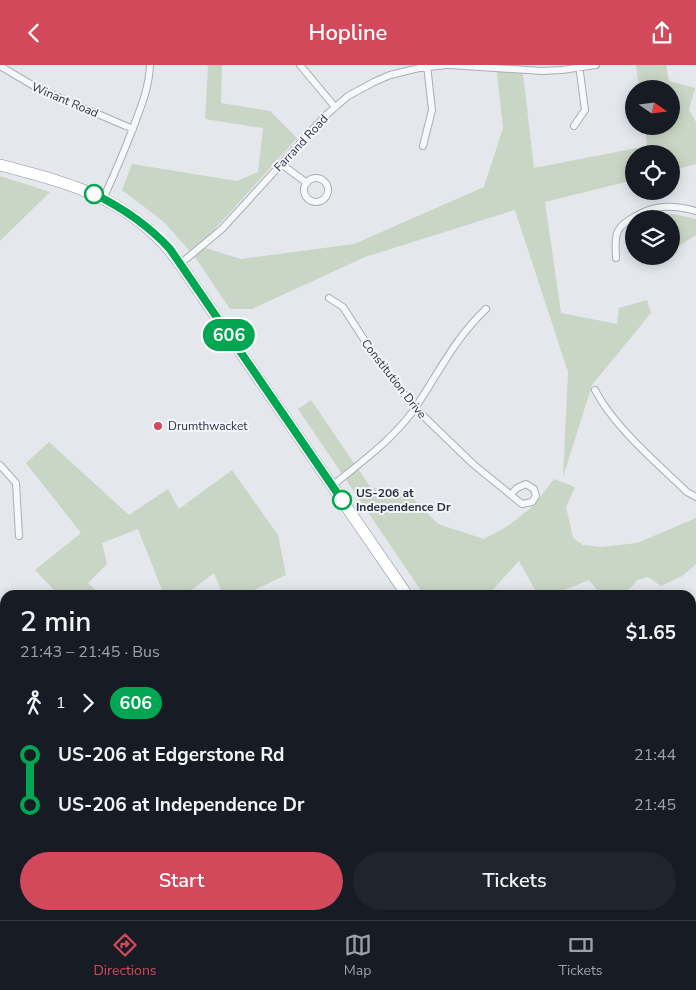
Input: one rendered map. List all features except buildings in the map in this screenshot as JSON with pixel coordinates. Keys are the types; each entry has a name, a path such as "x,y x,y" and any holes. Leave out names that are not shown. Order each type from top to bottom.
{"highway":[{"path":"0,165 66,183 103,199 135,217 170,249 404,590"}],"street":[{"path":"103,199 124,154 147,90 150,65"},
{"path":"300,65 335,107"},
{"name":"Farrand Road","path":"180,264 222,229 335,107 374,82 405,71 427,66 448,65 542,71 596,65"},
{"path":"423,146 432,110 427,66"},
{"name":"Winant Road","path":"0,67 39,89 133,129"},
{"path":"574,126 584,110 579,67"},
{"path":"281,164 306,183"},
{"path":"616,258 615,241 619,230 629,220 646,210 663,206 680,207 696,211"},
{"name":"Constitution Drive","path":"329,298 343,307 376,358 414,408 473,464 510,494"},
{"path":"332,486 389,438 414,408 448,353 474,320 486,309"},
{"path":"595,390 603,406 619,425 687,492 696,497"},
{"path":"0,465 16,483 19,536"}],"green space":[{"path":"208,65 222,65 221,103 270,111 297,138 199,246 241,259 354,244 484,187 503,128 496,65 522,65 534,168 625,150 625,182 545,202 561,313 617,324 619,308 647,300 651,313 592,385 563,477 568,372 515,210 365,257 252,309 230,309 195,257 164,222 122,190 132,164 237,181 258,172 263,128 205,119"},
{"path":"636,65 666,65 669,80 638,80"},
{"path":"680,84 695,88 689,110 696,122 696,164 680,168 680,145 647,145 646,135 680,135"},
{"path":"0,176 50,192 0,241"},
{"path":"680,215 696,219 696,235 680,245"},
{"path":"311,400 371,488 406,491 438,524 484,539 508,526 533,506 554,479 575,487 566,507 573,538 583,545 602,547 637,543 696,518 696,564 682,576 661,586 648,577 637,580 627,590 597,590 589,580 564,590 535,590 519,561 493,590 421,590 298,409"},
{"path":"49,442 129,515 168,489 179,509 232,470 278,535 286,575 254,590 221,590 214,573 192,590 162,590 138,529 102,543 107,564 88,583 96,590 54,590 35,570 81,533 26,463"}],"bus line":[{"name":"606","path":"94,194 135,217 154,232 170,249 342,500"}],"place":[{"name":"Drumthwacket","path":"158,426"},
{"name":"US-206 at Independence Dr","path":"342,500"}]}
